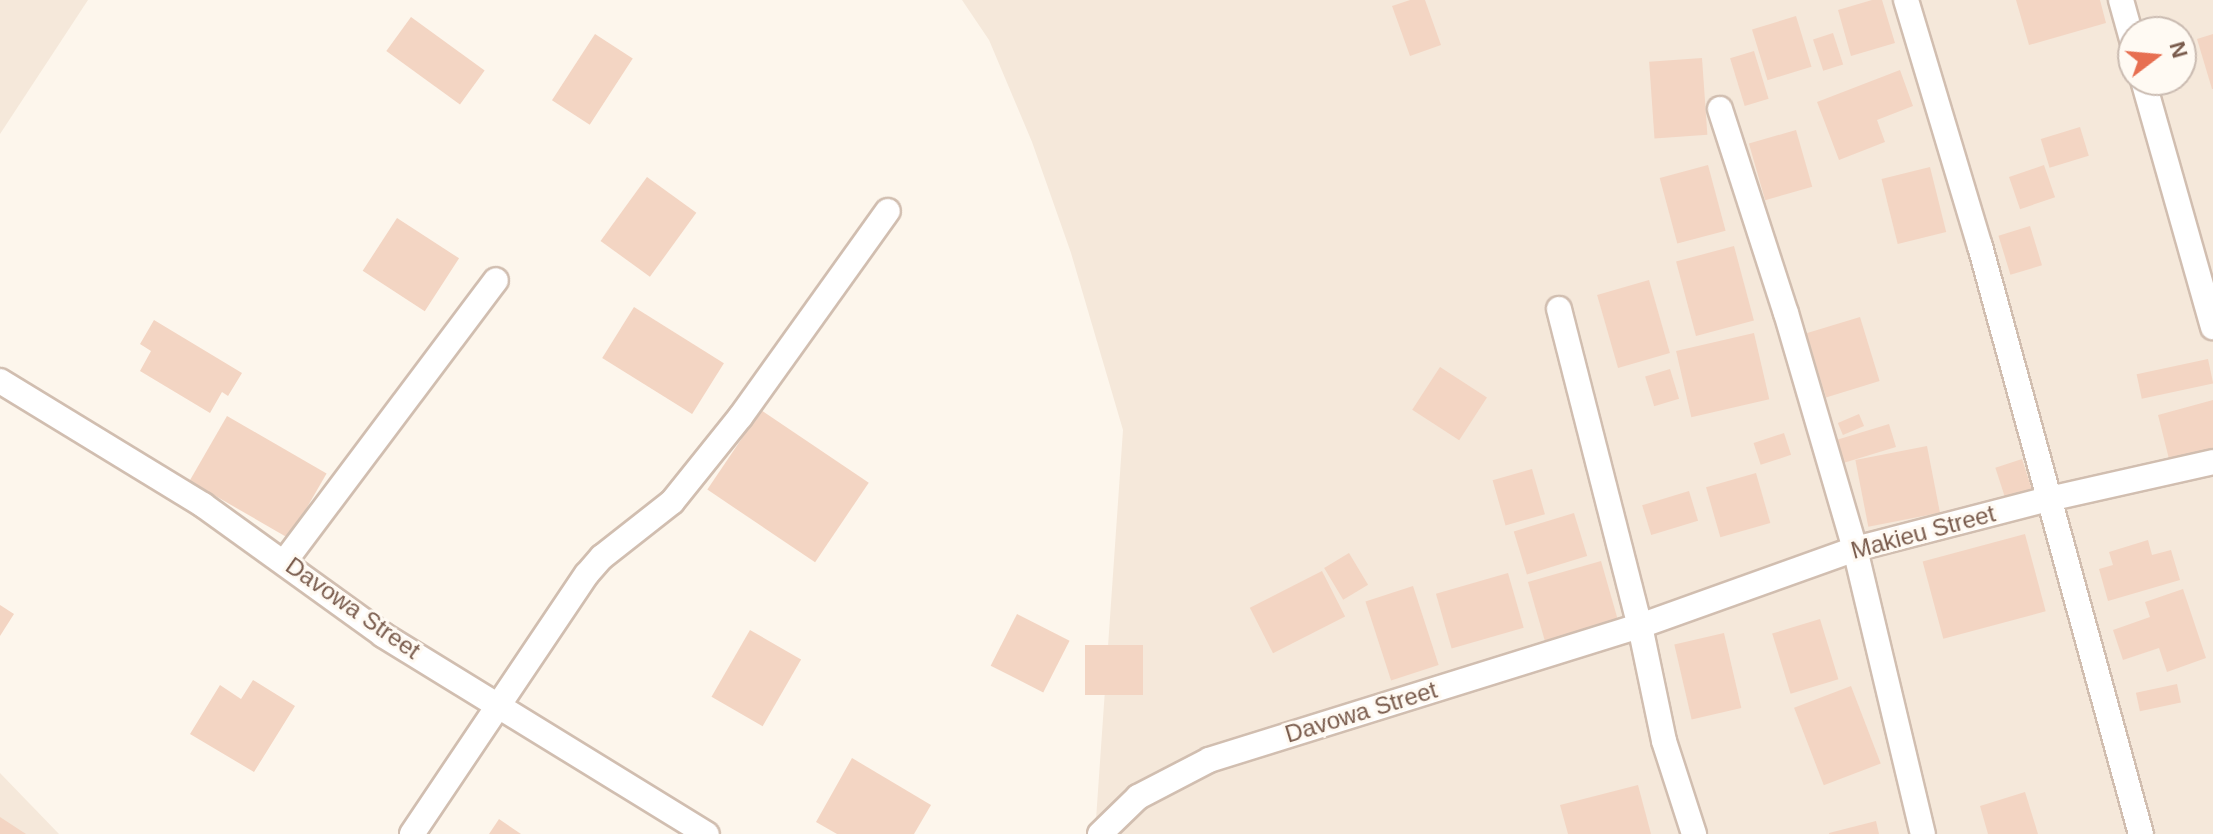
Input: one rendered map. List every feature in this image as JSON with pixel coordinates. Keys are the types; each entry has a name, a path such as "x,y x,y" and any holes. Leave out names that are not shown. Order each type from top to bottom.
{"street":[{"path":"1906,0 1980,246 2141,834"},
{"path":"2148,96 2213,327"},
{"path":"1720,109 1786,313 1855,549 1923,834"},
{"path":"412,834 502,705 587,574 602,557 672,502 741,416 888,211"},
{"path":"285,561 496,280"},
{"path":"1559,309 1640,626 1664,741 1694,834"},
{"name":"Davowa Street","path":"0,381 203,505 285,561 383,635 502,705 707,834"},
{"name":"Makieu Street","path":"1640,626 1855,549 2049,499 2213,462"},
{"name":"Davowa Street","path":"1100,834 1138,797 1209,760 1640,626"}],"shaded area":[{"path":"0,0 88,0 0,134"},
{"path":"962,0 2213,0 2213,834 1095,834 1123,430 1071,253 1032,142 989,40"},
{"path":"0,773 59,834 0,834"}],"building":[{"path":"1410,0 1425,0 1441,45 1410,56 1392,6"},
{"path":"1882,0 1895,43 1851,56 1838,10"},
{"path":"2016,0 2100,0 2106,23 2029,45"},
{"path":"1796,16 1811,67 1768,80 1752,29"},
{"path":"411,17 485,70 460,104 386,51"},
{"path":"1833,33 1843,64 1823,71 1813,39"},
{"path":"595,34 633,59 590,125 552,100"},
{"path":"2213,34 2213,89 2212,89 2197,39"},
{"path":"1754,51 1769,99 1745,106 1730,58"},
{"path":"1702,58 1707,135 1655,139 1649,62"},
{"path":"1900,70 1913,106 1877,120 1885,142 1839,160 1817,102"},
{"path":"2080,127 2089,156 2050,168 2041,139"},
{"path":"1796,130 1812,187 1765,200 1749,144"},
{"path":"1708,165 1726,231 1677,244 1660,178"},
{"path":"2044,165 2055,197 2020,209 2009,177"},
{"path":"1930,167 1946,232 1898,244 1881,179"},
{"path":"647,177 696,213 650,277 601,241"},
{"path":"397,218 459,258 425,311 363,271"},
{"path":"2030,226 2042,265 2010,275 1998,236"},
{"path":"1734,246 1754,320 1696,336 1676,262"},
{"path":"1649,280 1670,353 1618,368 1597,295"},
{"path":"634,307 724,363 692,414 602,358"},
{"path":"1860,317 1880,381 1826,397 1806,333"},
{"path":"154,320 242,373 228,396 222,392 210,413 140,371 151,351 140,344"},
{"path":"1754,333 1769,399 1691,417 1676,351"},
{"path":"2208,359 2213,383 2142,399 2137,374"},
{"path":"1440,367 1487,397 1459,440 1412,410"},
{"path":"1670,369 1679,399 1654,406 1645,377"},
{"path":"2213,400 2213,452 2170,463 2158,415"},
{"path":"761,410 869,483 815,562 707,490"},
{"path":"1859,414 1864,426 1843,435 1838,423"},
{"path":"227,416 327,473 289,538 190,481"},
{"path":"1889,424 1896,447 1842,463 1835,440"},
{"path":"1784,433 1791,455 1761,465 1754,443"},
{"path":"1927,446 1940,513 1868,527 1855,460"},
{"path":"2022,459 2033,492 2006,501 1995,468"},
{"path":"1532,469 1545,514 1506,525 1493,480"},
{"path":"1756,473 1770,523 1720,537 1706,487"},
{"path":"1689,491 1698,521 1651,535 1642,505"},
{"path":"1574,513 1587,556 1527,574 1514,531"},
{"path":"2025,534 2046,611 1943,639 1923,561"},
{"path":"2148,540 2152,555 2171,550 2180,580 2108,601 2099,569 2113,565 2109,552"},
{"path":"1349,553 1368,585 1343,600 1324,568"},
{"path":"1601,561 1618,620 1545,641 1528,582"},
{"path":"1322,571 1345,616 1273,653 1250,608"},
{"path":"1508,573 1524,628 1452,648 1436,594"},
{"path":"1413,586 1439,665 1391,680 1365,601"},
{"path":"2183,589 2206,658 2167,672 2159,648 2123,660 2113,630 2150,617 2145,602"},
{"path":"0,605 14,614 0,636"},
{"path":"1017,614 1070,641 1043,692 991,666"},
{"path":"1820,619 1838,679 1791,694 1772,634"},
{"path":"750,630 801,660 763,726 712,697"},
{"path":"1724,633 1741,708 1692,719 1674,644"},
{"path":"1085,645 1143,645 1143,695 1085,695"},
{"path":"253,680 295,706 254,772 190,734 220,685 241,699"},
{"path":"2177,684 2181,703 2140,711 2136,693"},
{"path":"1851,686 1881,763 1824,785 1794,708"},
{"path":"852,758 931,805 914,834 837,834 816,822"},
{"path":"1638,785 1651,834 1568,834 1560,805"},
{"path":"2025,792 2038,834 1988,834 1980,806"},
{"path":"0,817 26,834 0,834"},
{"path":"499,819 521,834 489,834"},
{"path":"1876,821 1879,834 1829,834 1829,833"}]}
